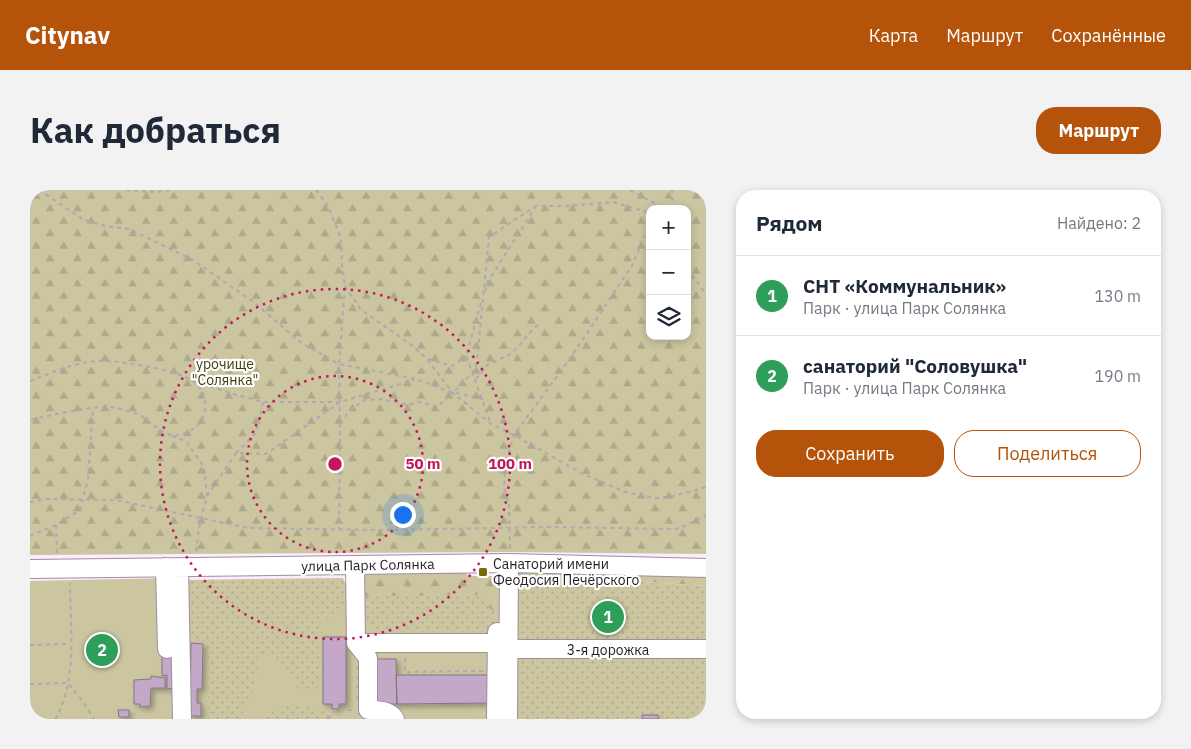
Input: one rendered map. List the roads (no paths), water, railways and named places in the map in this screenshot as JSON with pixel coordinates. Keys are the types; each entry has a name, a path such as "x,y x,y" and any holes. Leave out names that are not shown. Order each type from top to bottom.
{"street":[{"name":"улица Парк Солянка","path":"30,569 504,563 706,568"},
{"path":"504,563 504,646 508,719"},
{"path":"355,566 356,644 368,658 368,710 380,710 392,714 395,719"},
{"path":"166,649 179,567"},
{"path":"179,567 182,719"},
{"name":"3-я дорожка","path":"356,644 405,643 706,650"},
{"path":"496,719 497,670 504,646"}],"place":[{"name":"Санаторий имени Феодосия Печёрского","path":"483,572"},
{"name":"СНТ «Коммунальник»","path":"608,617"},
{"name":"cанаторий \"Соловушка\"","path":"102,650"}],"park label":[{"name":"урочище \"Солянка\"","path":"225,372"}]}
